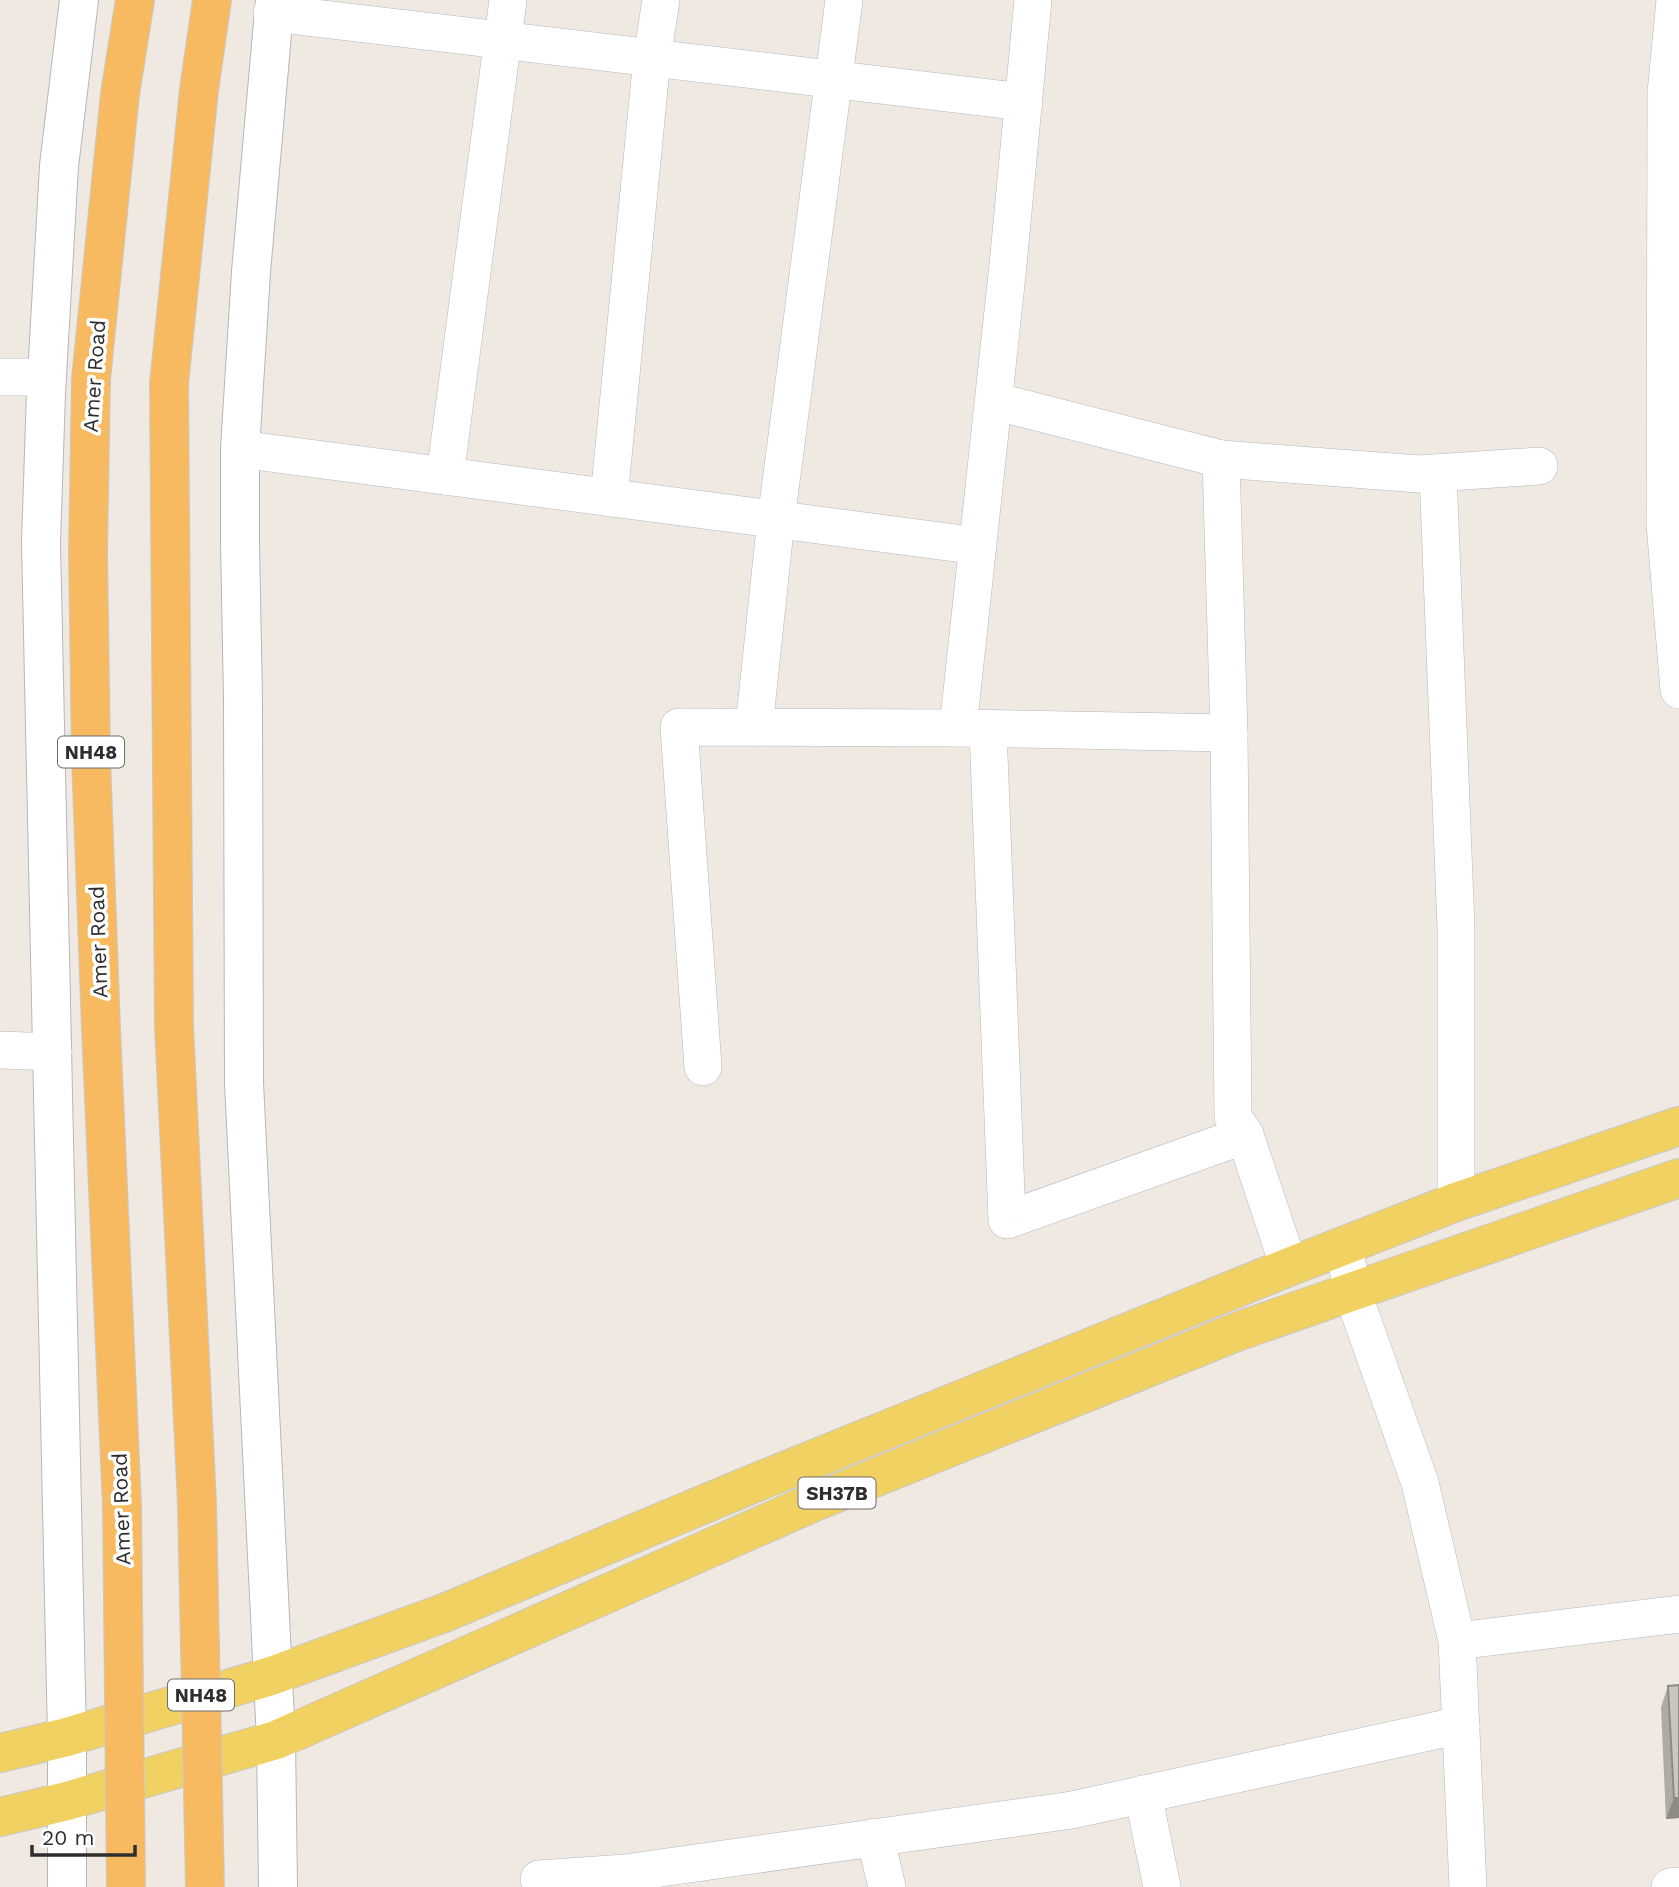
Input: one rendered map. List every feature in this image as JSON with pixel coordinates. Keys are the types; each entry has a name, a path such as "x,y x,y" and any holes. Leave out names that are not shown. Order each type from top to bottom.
{"highway":[{"name":"Amer Road","path":"126,1887 122,1506 100,1029 88,552 91,379 120,94 135,0"},
{"name":"NH48","path":"205,1887 197,1504 174,1026 169,384 199,90 212,0"}],"main road":[{"name":"SH37B","path":"0,1753 67,1737 271,1676 444,1613 1289,1267 1456,1202 1679,1126"},
{"name":"SH37B","path":"0,1816 67,1801 276,1740 813,1503 1239,1331 1679,1178"},
{"path":"1029,1372 1039,1412"}],"street":[{"path":"67,1887 67,1737 41,542 59,166 79,0"},
{"path":"445,476 508,0"},
{"path":"609,498 661,0"},
{"path":"754,727 776,520 844,0"},
{"path":"1033,0 978,546 973,729 1007,1220 1245,1135"},
{"path":"1675,0 1666,93 1672,200 1665,524 1679,690"},
{"path":"278,1887 276,1740 244,1083 240,449 251,272 273,6 503,40 1024,102"},
{"path":"0,377 47,377"},
{"path":"994,401 1221,459 1419,474 1539,466"},
{"path":"240,449 978,546"},
{"path":"1221,459 1229,733 1233,1117 1245,1135 1289,1267"},
{"path":"1438,472 1456,928 1456,1202"},
{"path":"703,1066 679,727 1229,733"},
{"path":"0,1050 53,1052"},
{"path":"1344,1246 1352,1292 1420,1483 1457,1642 1468,1887"},
{"path":"1457,1642 1679,1614"},
{"path":"538,1879 625,1873 1072,1810 1461,1726"},
{"path":"1143,1794 1162,1887"},
{"path":"875,1837 887,1887"},
{"path":"1670,1887 1679,1886"}],"building":[{"path":"1679,1685 1679,1798 1674,1798 1668,1686"}]}
